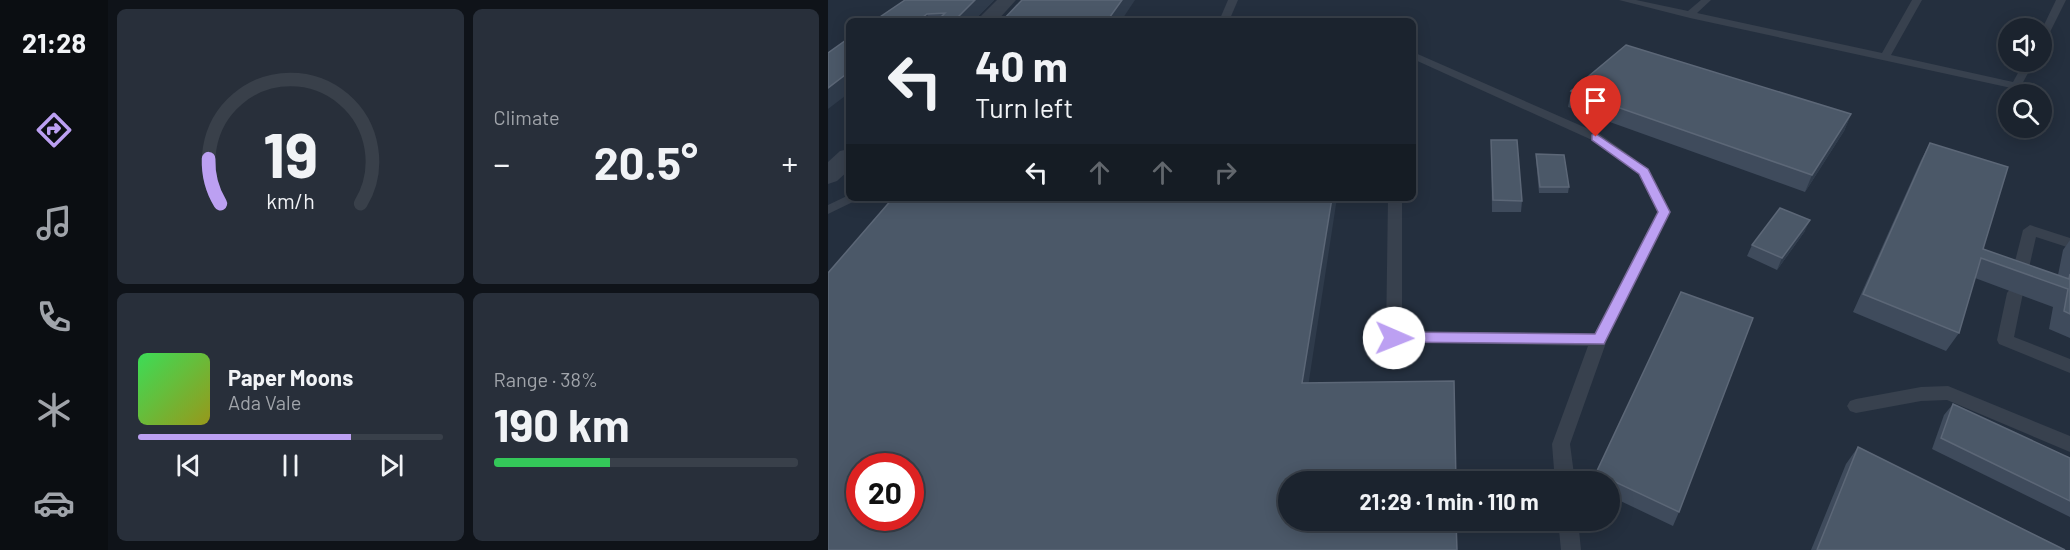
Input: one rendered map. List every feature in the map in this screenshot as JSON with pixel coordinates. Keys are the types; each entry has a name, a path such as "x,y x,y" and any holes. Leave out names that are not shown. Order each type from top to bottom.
{"street":[{"path":"989,18 1007,0"},
{"path":"828,176 846,159"}],"lane":[{"path":"1225,18 1233,0"},
{"path":"1624,0 2016,86 2024,72"},
{"path":"1690,15 1706,0"},
{"path":"1885,57 1917,0"},
{"path":"2052,18 2061,0"},
{"path":"1416,56 1596,137 1644,172 1664,212 1599,340 1561,444 1564,471"},
{"path":"828,210 848,201"},
{"path":"1395,201 1394,338 1599,340"},
{"path":"2070,243 2030,230 2005,340 2070,366"},
{"path":"1856,406 1921,394 1948,393 2070,444"},
{"path":"1569,531 1571,550"}],"building":[{"path":"905,0 975,0 957,18 940,18 945,13 927,14 922,18 878,18"},
{"path":"1022,0 1122,0 1109,18 1005,18"},
{"path":"846,40 846,74 828,88 828,53"},
{"path":"1626,45 1851,114 1812,175 1571,91"},
{"path":"1491,140 1517,140 1522,201 1493,200"},
{"path":"1930,143 2008,167 1983,249 2069,279 2070,274 2070,314 2064,311 2068,289 1981,258 1959,333 1863,294"},
{"path":"1536,154 1564,155 1569,187 1540,187"},
{"path":"890,201 1332,201 1302,383 1454,381 1456,471 1278,471 1278,531 1456,531 1457,550 828,550 828,273"},
{"path":"1780,208 1810,220 1782,258 1752,245"},
{"path":"1681,292 1753,318 1679,512 1620,484 1620,471 1597,471"},
{"path":"1953,404 2070,458 2070,501 1941,438"},
{"path":"1858,447 2065,550 1817,550"}],"route":[{"path":"1394,338 1599,340 1664,212 1644,172 1596,137"}]}
